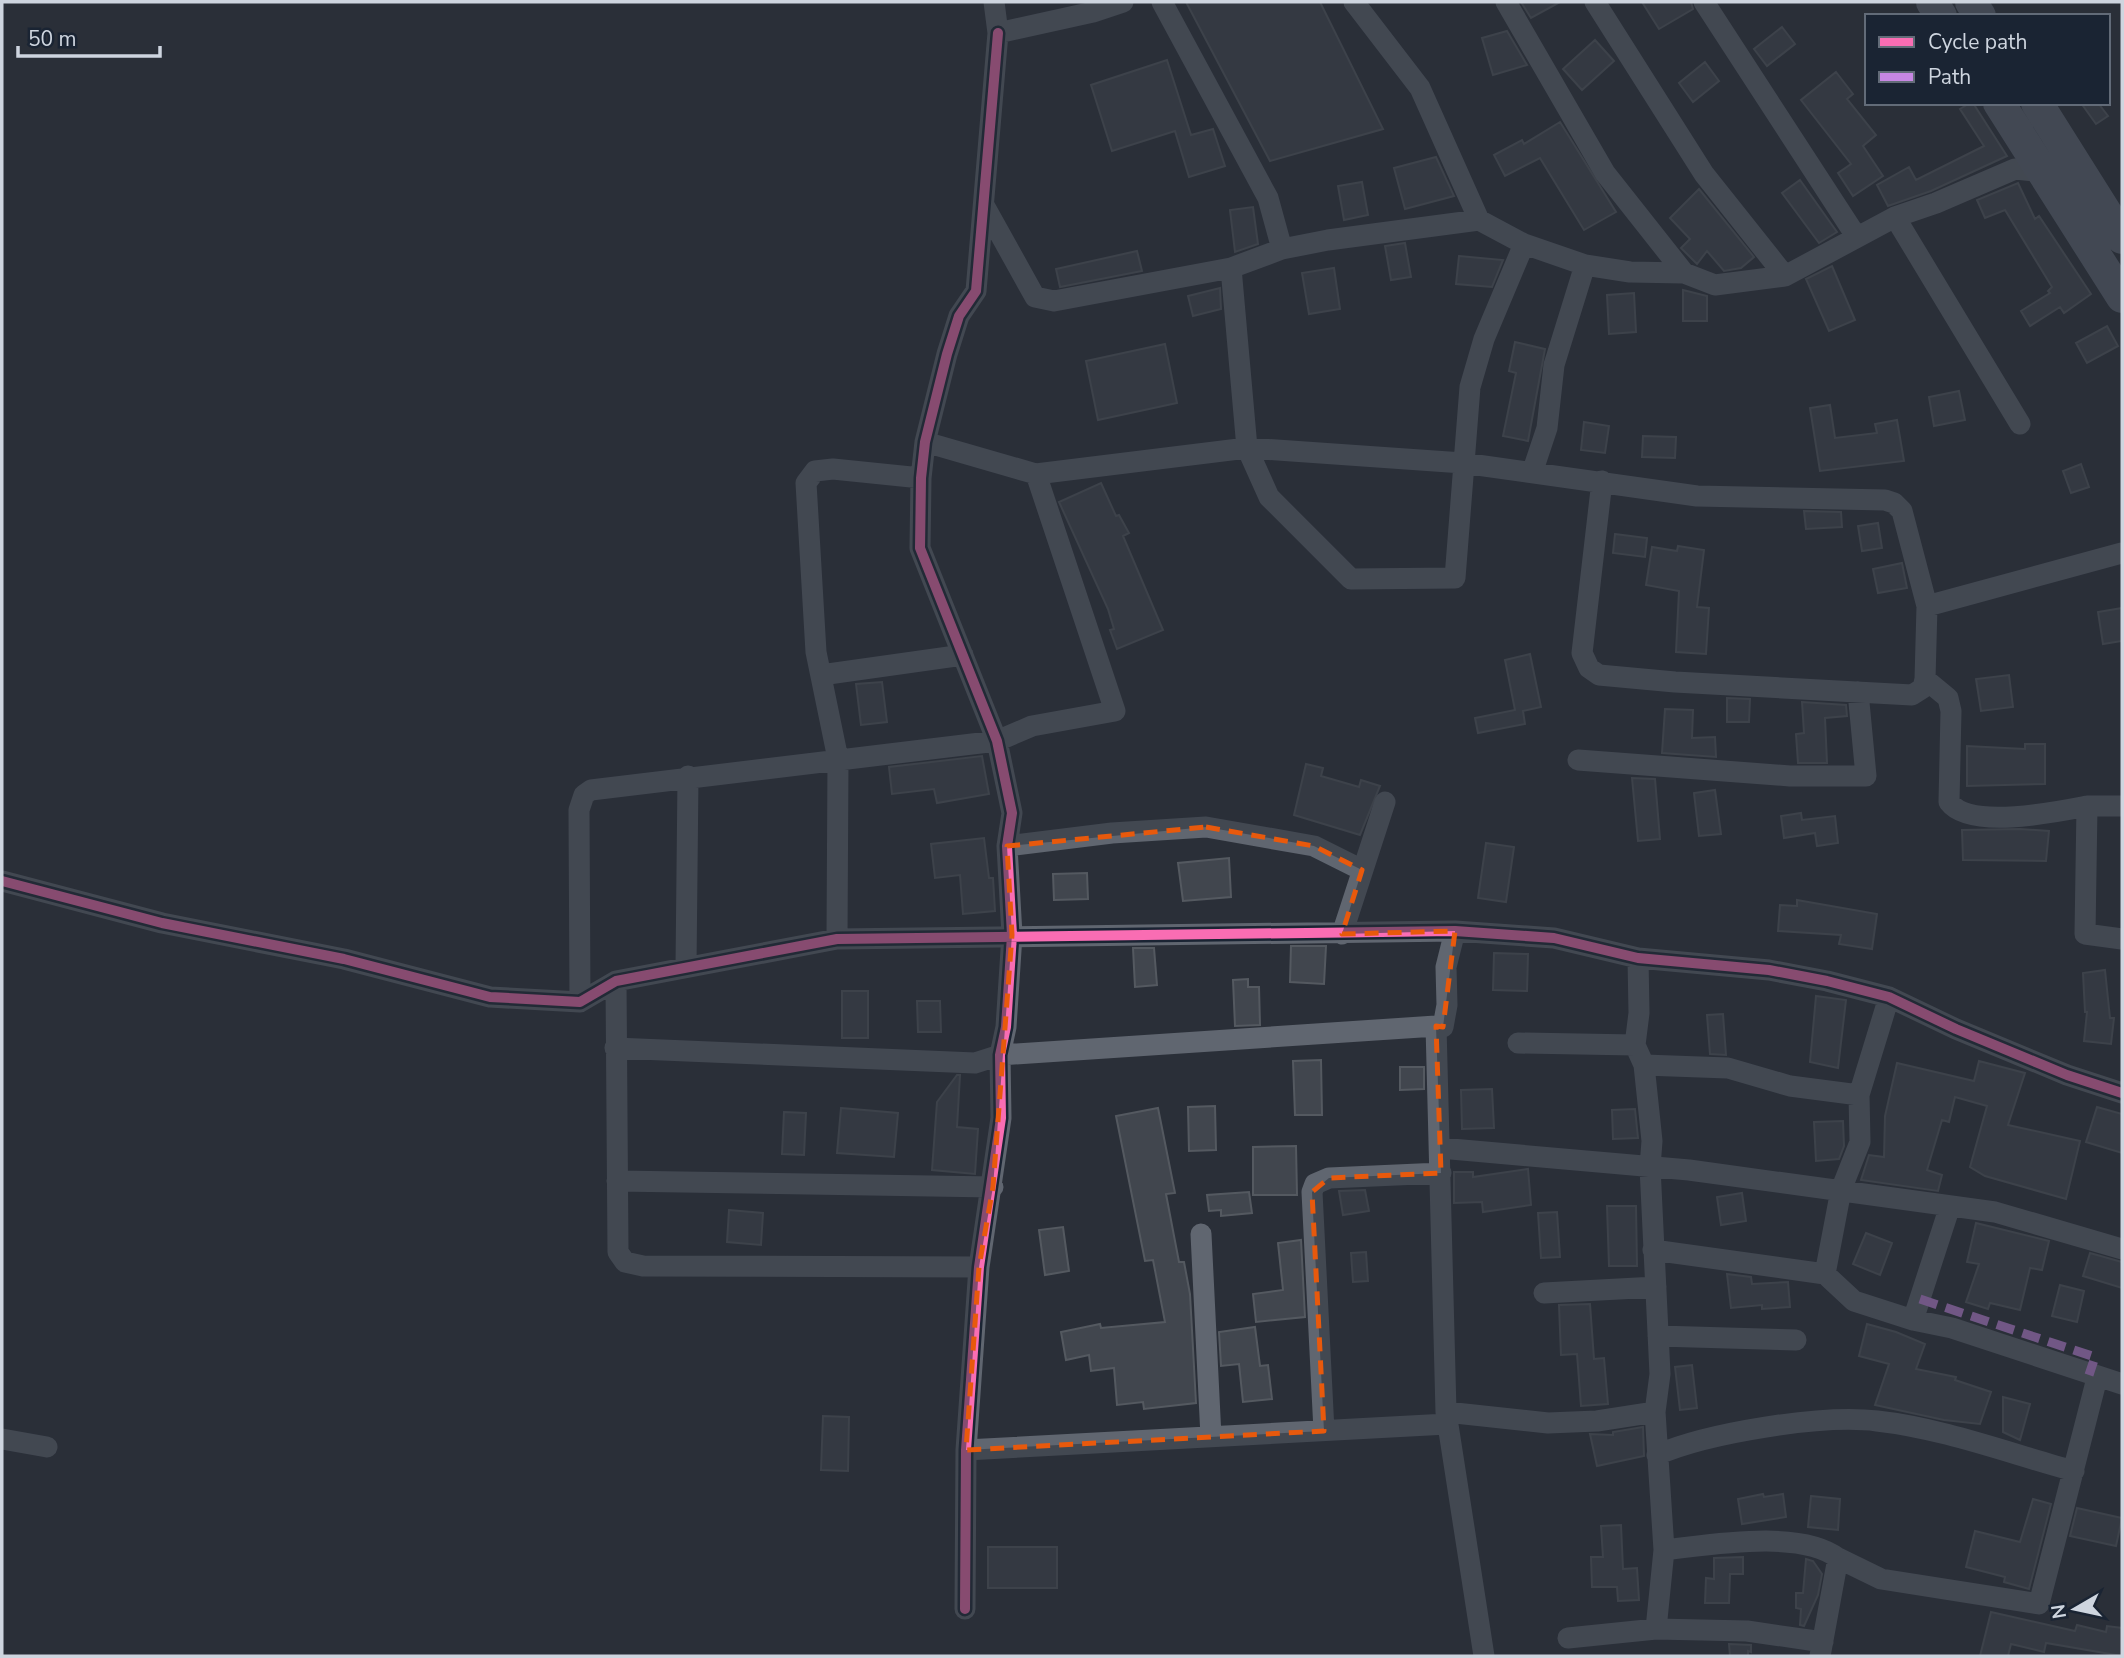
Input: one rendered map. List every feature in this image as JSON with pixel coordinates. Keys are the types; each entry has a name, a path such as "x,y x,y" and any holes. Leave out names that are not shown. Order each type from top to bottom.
{"main road":[{"path":"2000,105 2122,297"},
{"path":"2038,105 2122,238"}],"street":[{"path":"965,1609 966,1450 979,1267 993,1187 1001,1118 1000,1055 1006,1027 1012,935 1007,846 1012,813 997,741 920,548 921,478 925,442 959,316 976,291 998,33 994,2"},
{"path":"998,33 1079,16 1123,2"},
{"path":"1162,2 1268,198 1282,249"},
{"path":"1354,2 1420,88 1479,220"},
{"path":"1506,2 1605,173 1684,272"},
{"path":"1595,2 1704,174 1785,276"},
{"path":"1704,2 1857,236"},
{"path":"985,207 1035,297 1054,301 1231,268 1282,249 1479,220 1524,244 1585,265 1630,272 1684,272 1715,285 1785,276 1895,217 1936,203 2015,169 2044,172"},
{"path":"1895,217 2020,424"},
{"path":"1231,268 1247,448 1269,497 1351,579 1455,578 1470,387 1484,340 1524,244"},
{"path":"1533,470 1547,428 1554,365 1585,265"},
{"path":"925,442 1036,474 1247,448 1533,470 1697,496 1894,503 1902,511 1927,606 1923,688 1912,695 1675,682 1599,675 1589,668 1582,653 1602,481"},
{"path":"837,939 838,759 816,652 806,483 815,471 833,469 921,478"},
{"path":"580,1002 579,810 584,795 604,786 997,741 1032,726 1115,711 1036,474"},
{"path":"1927,606 2122,553"},
{"path":"821,675 963,655"},
{"path":"1925,679 1948,698 1951,711 1949,802 1955,810 2014,817 2087,806 2122,806"},
{"path":"1578,760 1790,776 1866,776 1858,692"},
{"path":"686,967 688,776"},
{"path":"1342,933 1385,802"},
{"path":"2087,806 2085,934 2122,939"},
{"path":"1007,846 1112,832 1206,827 1314,846 1362,870"},
{"path":"2,881 162,923 344,959 490,997 580,1002 616,981 837,939 1455,931 1554,938 1638,958 1769,970 1889,996 1956,1029 2122,1093"},
{"path":"615,1048 975,1063 1000,1055 1443,1027 1447,1005 1447,967 1455,931"},
{"path":"1638,958 1639,1013 1635,1045 1644,1065 1652,1142 1650,1167 1660,1374 1655,1412 1664,1550 1656,1629"},
{"path":"616,981 618,1252 625,1262 643,1266 979,1267"},
{"path":"1825,1274 1841,1190 1860,1142 1859,1095 1889,996"},
{"path":"1436,1026 1441,1173 1442,1359 1446,1418 1484,1656"},
{"path":"1518,1043 1635,1045"},
{"path":"1644,1065 1728,1068 1790,1086 1859,1095"},
{"path":"1440,1148 1650,1167 1995,1212 2122,1249"},
{"path":"1324,1431 1312,1192 1315,1184 1329,1178 1441,1173"},
{"path":"617,1181 993,1187"},
{"path":"1913,1320 1950,1206"},
{"path":"1201,1234 1211,1437"},
{"path":"1653,1250 1825,1274 1854,1301 1913,1320 1952,1328 2097,1378 2122,1384"},
{"path":"1544,1293 1656,1287"},
{"path":"1658,1336 1796,1340"},
{"path":"1664,1550 1784,1542 1826,1549 1838,1558 1881,1578 2039,1604 2097,1378"},
{"path":"966,1450 1324,1431 1446,1418 1548,1423 1597,1421 1655,1412"},
{"path":"1657,1455 1685,1443 1767,1427 1875,1420 1911,1426 2074,1471"},
{"path":"2,1438 47,1447"},
{"path":"1568,1638 1656,1629 1746,1631 1821,1649 1838,1558"}],"highlighted area":[{"path":"1206,827 1265,835 1314,846 1362,870 1342,934 1455,931 1443,1027 1436,1026 1441,1173 1329,1178 1312,1192 1324,1431 966,1450 979,1267 993,1187 1012,935 1007,846"}],"building":[{"path":"1186,2 1320,2 1383,129 1270,161"},
{"path":"1521,2 1560,2 1531,18"},
{"path":"1642,2 1691,2 1693,9 1659,29"},
{"path":"1782,27 1795,44 1767,66 1754,49"},
{"path":"1507,31 1527,65 1493,75 1482,38"},
{"path":"1595,40 1614,61 1582,90 1563,69"},
{"path":"1167,60 1191,135 1213,129 1225,166 1189,177 1175,131 1112,151 1091,85"},
{"path":"1705,62 1719,81 1693,102 1679,83"},
{"path":"1836,72 1853,94 1847,99 1876,135 1863,146 1883,176 1853,196 1838,173 1851,164 1801,100"},
{"path":"1974,105 2007,156 1931,191 1888,206 1877,185 1909,167 1916,180 1984,146 1960,109"},
{"path":"2082,105 2100,105 2108,116 2096,124"},
{"path":"1560,122 1616,212 1584,230 1540,158 1505,176 1494,155 1522,140 1524,144"},
{"path":"1436,157 1454,196 1405,209 1394,168"},
{"path":"1800,180 1837,232 1819,243 1782,193"},
{"path":"1362,182 1368,215 1344,220 1338,186"},
{"path":"2018,183 2035,219 2039,216 2091,294 2064,313 2060,307 2030,326 2021,311 2050,293 2048,291 2052,287 2005,210 1985,218 1977,200"},
{"path":"1699,189 1754,257 1741,268 1724,271 1707,251 1697,264 1681,248 1690,239 1670,218"},
{"path":"1253,207 1258,244 1235,252 1230,210"},
{"path":"1405,243 1411,277 1391,280 1385,246"},
{"path":"1137,251 1142,271 1060,287 1056,269"},
{"path":"1459,256 1503,260 1492,287 1456,284"},
{"path":"1832,266 1855,320 1829,331 1806,279"},
{"path":"1334,268 1340,309 1309,314 1302,273"},
{"path":"1220,288 1221,309 1193,316 1188,296"},
{"path":"1683,290 1707,296 1707,321 1683,321"},
{"path":"1634,293 1636,332 1609,334 1607,295"},
{"path":"2107,326 2118,346 2087,363 2076,343"},
{"path":"1515,342 1545,349 1528,441 1503,436 1516,373 1509,371"},
{"path":"1165,344 1177,403 1098,420 1086,361"},
{"path":"1959,391 1965,420 1934,426 1929,397"},
{"path":"1830,405 1835,438 1877,433 1875,424 1897,420 1904,461 1820,471 1810,408"},
{"path":"1584,422 1609,426 1605,453 1581,450"},
{"path":"1643,436 1676,437 1675,458 1642,457"},
{"path":"2081,464 2089,487 2071,493 2063,471"},
{"path":"1101,483 1116,516 1119,515 1129,533 1123,536 1163,630 1117,649 1110,630 1114,629 1108,609 1059,502"},
{"path":"1804,511 1841,512 1842,527 1806,529"},
{"path":"1878,523 1882,548 1862,551 1858,526"},
{"path":"1615,534 1647,538 1645,557 1613,553"},
{"path":"1678,546 1704,550 1697,607 1709,608 1706,654 1676,652 1679,591 1646,585 1652,547 1677,551"},
{"path":"1902,563 1907,588 1878,593 1873,569"},
{"path":"2122,608 2122,641 2103,644 2098,612"},
{"path":"1530,654 1541,707 1523,711 1525,724 1478,733 1475,718 1515,710 1505,660"},
{"path":"2009,675 2013,707 1981,711 1976,679"},
{"path":"882,682 887,722 861,725 856,684"},
{"path":"1727,698 1750,699 1749,722 1727,722"},
{"path":"1802,702 1846,705 1847,716 1825,718 1827,763 1798,763 1796,734 1804,733"},
{"path":"1665,709 1693,710 1692,738 1715,737 1716,757 1662,753"},
{"path":"2025,744 2045,744 2045,784 1967,786 1967,746 2025,749"},
{"path":"982,756 989,794 937,803 934,789 892,794 889,767"},
{"path":"1306,764 1323,768 1321,776 1359,787 1361,780 1380,786 1360,835 1294,815"},
{"path":"1632,778 1655,779 1660,839 1638,841"},
{"path":"1715,790 1721,834 1699,836 1694,793"},
{"path":"1801,813 1802,820 1835,816 1838,843 1817,846 1815,833 1784,838 1781,816"},
{"path":"1962,830 2049,831 2046,861 1963,860"},
{"path":"984,838 989,878 993,878 995,911 963,914 960,875 935,878 931,844"},
{"path":"1486,843 1514,847 1506,902 1478,898"},
{"path":"1229,858 1231,897 1183,901 1178,863"},
{"path":"1087,873 1088,899 1054,900 1053,874"},
{"path":"1797,900 1877,914 1872,949 1839,944 1841,935 1778,931 1780,905 1797,906"},
{"path":"1291,946 1326,946 1324,984 1290,982"},
{"path":"1133,948 1154,948 1157,985 1135,987"},
{"path":"1494,953 1528,954 1527,991 1493,990"},
{"path":"2105,970 2110,1018 2114,1018 2111,1044 2084,1041 2087,1012 2083,973"},
{"path":"1248,979 1248,987 1259,987 1260,1025 1235,1026 1233,980"},
{"path":"842,991 868,991 868,1038 842,1038"},
{"path":"1816,996 1846,1000 1838,1068 1810,1062"},
{"path":"917,1001 940,1001 941,1032 918,1032"},
{"path":"1723,1014 1726,1055 1710,1054 1707,1015"},
{"path":"1321,1060 1322,1115 1295,1115 1293,1061"},
{"path":"1979,1061 2025,1073 2008,1125 2080,1141 2066,1199 1985,1176 1970,1167 1987,1106 1955,1097 1949,1122 1942,1120 1927,1170 1942,1175 1938,1191 1861,1180 1869,1155 1884,1157 1885,1116 1897,1063 1974,1081"},
{"path":"1400,1067 1424,1067 1424,1089 1400,1090"},
{"path":"957,1075 960,1075 957,1127 978,1129 975,1174 932,1170 937,1102"},
{"path":"1492,1089 1494,1128 1462,1129 1461,1090"},
{"path":"1215,1106 1216,1150 1189,1151 1188,1107"},
{"path":"2097,1107 2122,1114 2122,1153 2086,1142"},
{"path":"841,1108 898,1113 894,1157 837,1153"},
{"path":"1158,1108 1175,1193 1166,1194 1179,1262 1184,1262 1190,1294 1196,1403 1144,1409 1143,1402 1117,1405 1114,1368 1091,1371 1089,1355 1066,1360 1061,1332 1100,1324 1101,1328 1165,1322 1153,1260 1145,1261 1116,1116"},
{"path":"1635,1109 1638,1138 1613,1139 1612,1110"},
{"path":"784,1112 806,1113 804,1155 782,1154"},
{"path":"1843,1121 1844,1146 1839,1159 1816,1161 1814,1122"},
{"path":"1296,1146 1297,1195 1253,1195 1253,1147"},
{"path":"1528,1169 1531,1205 1483,1212 1482,1202 1454,1203 1454,1172 1473,1172 1473,1177"},
{"path":"1365,1190 1369,1211 1343,1215 1339,1191"},
{"path":"1249,1192 1252,1213 1221,1216 1221,1210 1209,1211 1207,1195"},
{"path":"1742,1193 1746,1221 1721,1225 1717,1197"},
{"path":"1607,1206 1636,1206 1637,1266 1609,1266"},
{"path":"729,1210 763,1213 761,1245 727,1242"},
{"path":"1557,1212 1560,1257 1541,1258 1538,1213"},
{"path":"1976,1223 2049,1241 2042,1270 2030,1268 2020,1310 1990,1303 1988,1309 1966,1302 1979,1264 1967,1262"},
{"path":"1063,1227 1069,1271 1045,1275 1039,1230"},
{"path":"1866,1233 1892,1243 1880,1275 1853,1264"},
{"path":"1301,1240 1305,1317 1256,1322 1253,1294 1283,1290 1278,1243"},
{"path":"1366,1252 1368,1281 1353,1282 1351,1253"},
{"path":"2090,1253 2122,1262 2122,1288 2083,1276"},
{"path":"1727,1274 1751,1277 1752,1284 1788,1282 1790,1307 1762,1309 1762,1305 1731,1308"},
{"path":"2060,1285 2084,1291 2077,1322 2052,1316"},
{"path":"1590,1304 1594,1359 1604,1358 1608,1404 1581,1406 1577,1354 1561,1355 1559,1305"},
{"path":"1867,1324 1925,1344 1916,1369 1956,1377 1955,1380 1991,1392 1980,1424 1944,1420 1875,1405 1889,1364 1859,1356"},
{"path":"1255,1327 1260,1366 1268,1365 1272,1399 1243,1402 1239,1364 1221,1366 1219,1332"},
{"path":"1692,1365 1697,1408 1680,1410 1675,1367"},
{"path":"2003,1397 2030,1404 2020,1440 2003,1432"},
{"path":"823,1416 849,1417 848,1471 821,1470"},
{"path":"1643,1427 1644,1456 1597,1466 1590,1434 1613,1435 1613,1432"},
{"path":"1763,1494 1764,1497 1783,1494 1786,1517 1742,1524 1738,1499"},
{"path":"1811,1496 1840,1499 1838,1530 1808,1527"},
{"path":"2033,1499 2051,1504 2029,1589 2004,1582 2005,1577 1966,1567 1975,1531 2020,1542"},
{"path":"2077,1508 2122,1518 2116,1546 2070,1536"},
{"path":"1621,1525 1623,1569 1637,1568 1639,1600 1618,1601 1617,1587 1592,1587 1591,1557 1603,1557 1601,1526"},
{"path":"988,1547 1057,1547 1057,1588 988,1588"},
{"path":"1743,1557 1743,1574 1730,1574 1729,1603 1705,1603 1706,1578 1714,1579 1714,1558"},
{"path":"1806,1559 1813,1561 1822,1574 1818,1595 1804,1626 1800,1625 1801,1609 1796,1608 1796,1593 1803,1593"},
{"path":"1991,1612 2075,1631 2077,1625 2106,1632 2107,1626 2122,1628 2122,1656 2046,1643 2044,1652 2011,1644 2008,1656 1980,1656"},
{"path":"1729,1644 1751,1645 1751,1652 1748,1651 1748,1656 1730,1656"}],"marked path":[{"path":"1920,1299 2095,1357 2089,1375"}],"cycle path":[{"path":"965,1609 966,1450 979,1267 1001,1118 1000,1055 1006,1027 1012,935 1007,846 1012,813 997,741 920,548 921,478 925,442 947,354 959,316 976,291 998,33"},
{"path":"2,881 162,923 344,959 490,997 580,1002 616,981 837,939 1455,931 1554,938 1638,958 1769,970 1889,997 1956,1029 2067,1075 2122,1093"}]}
